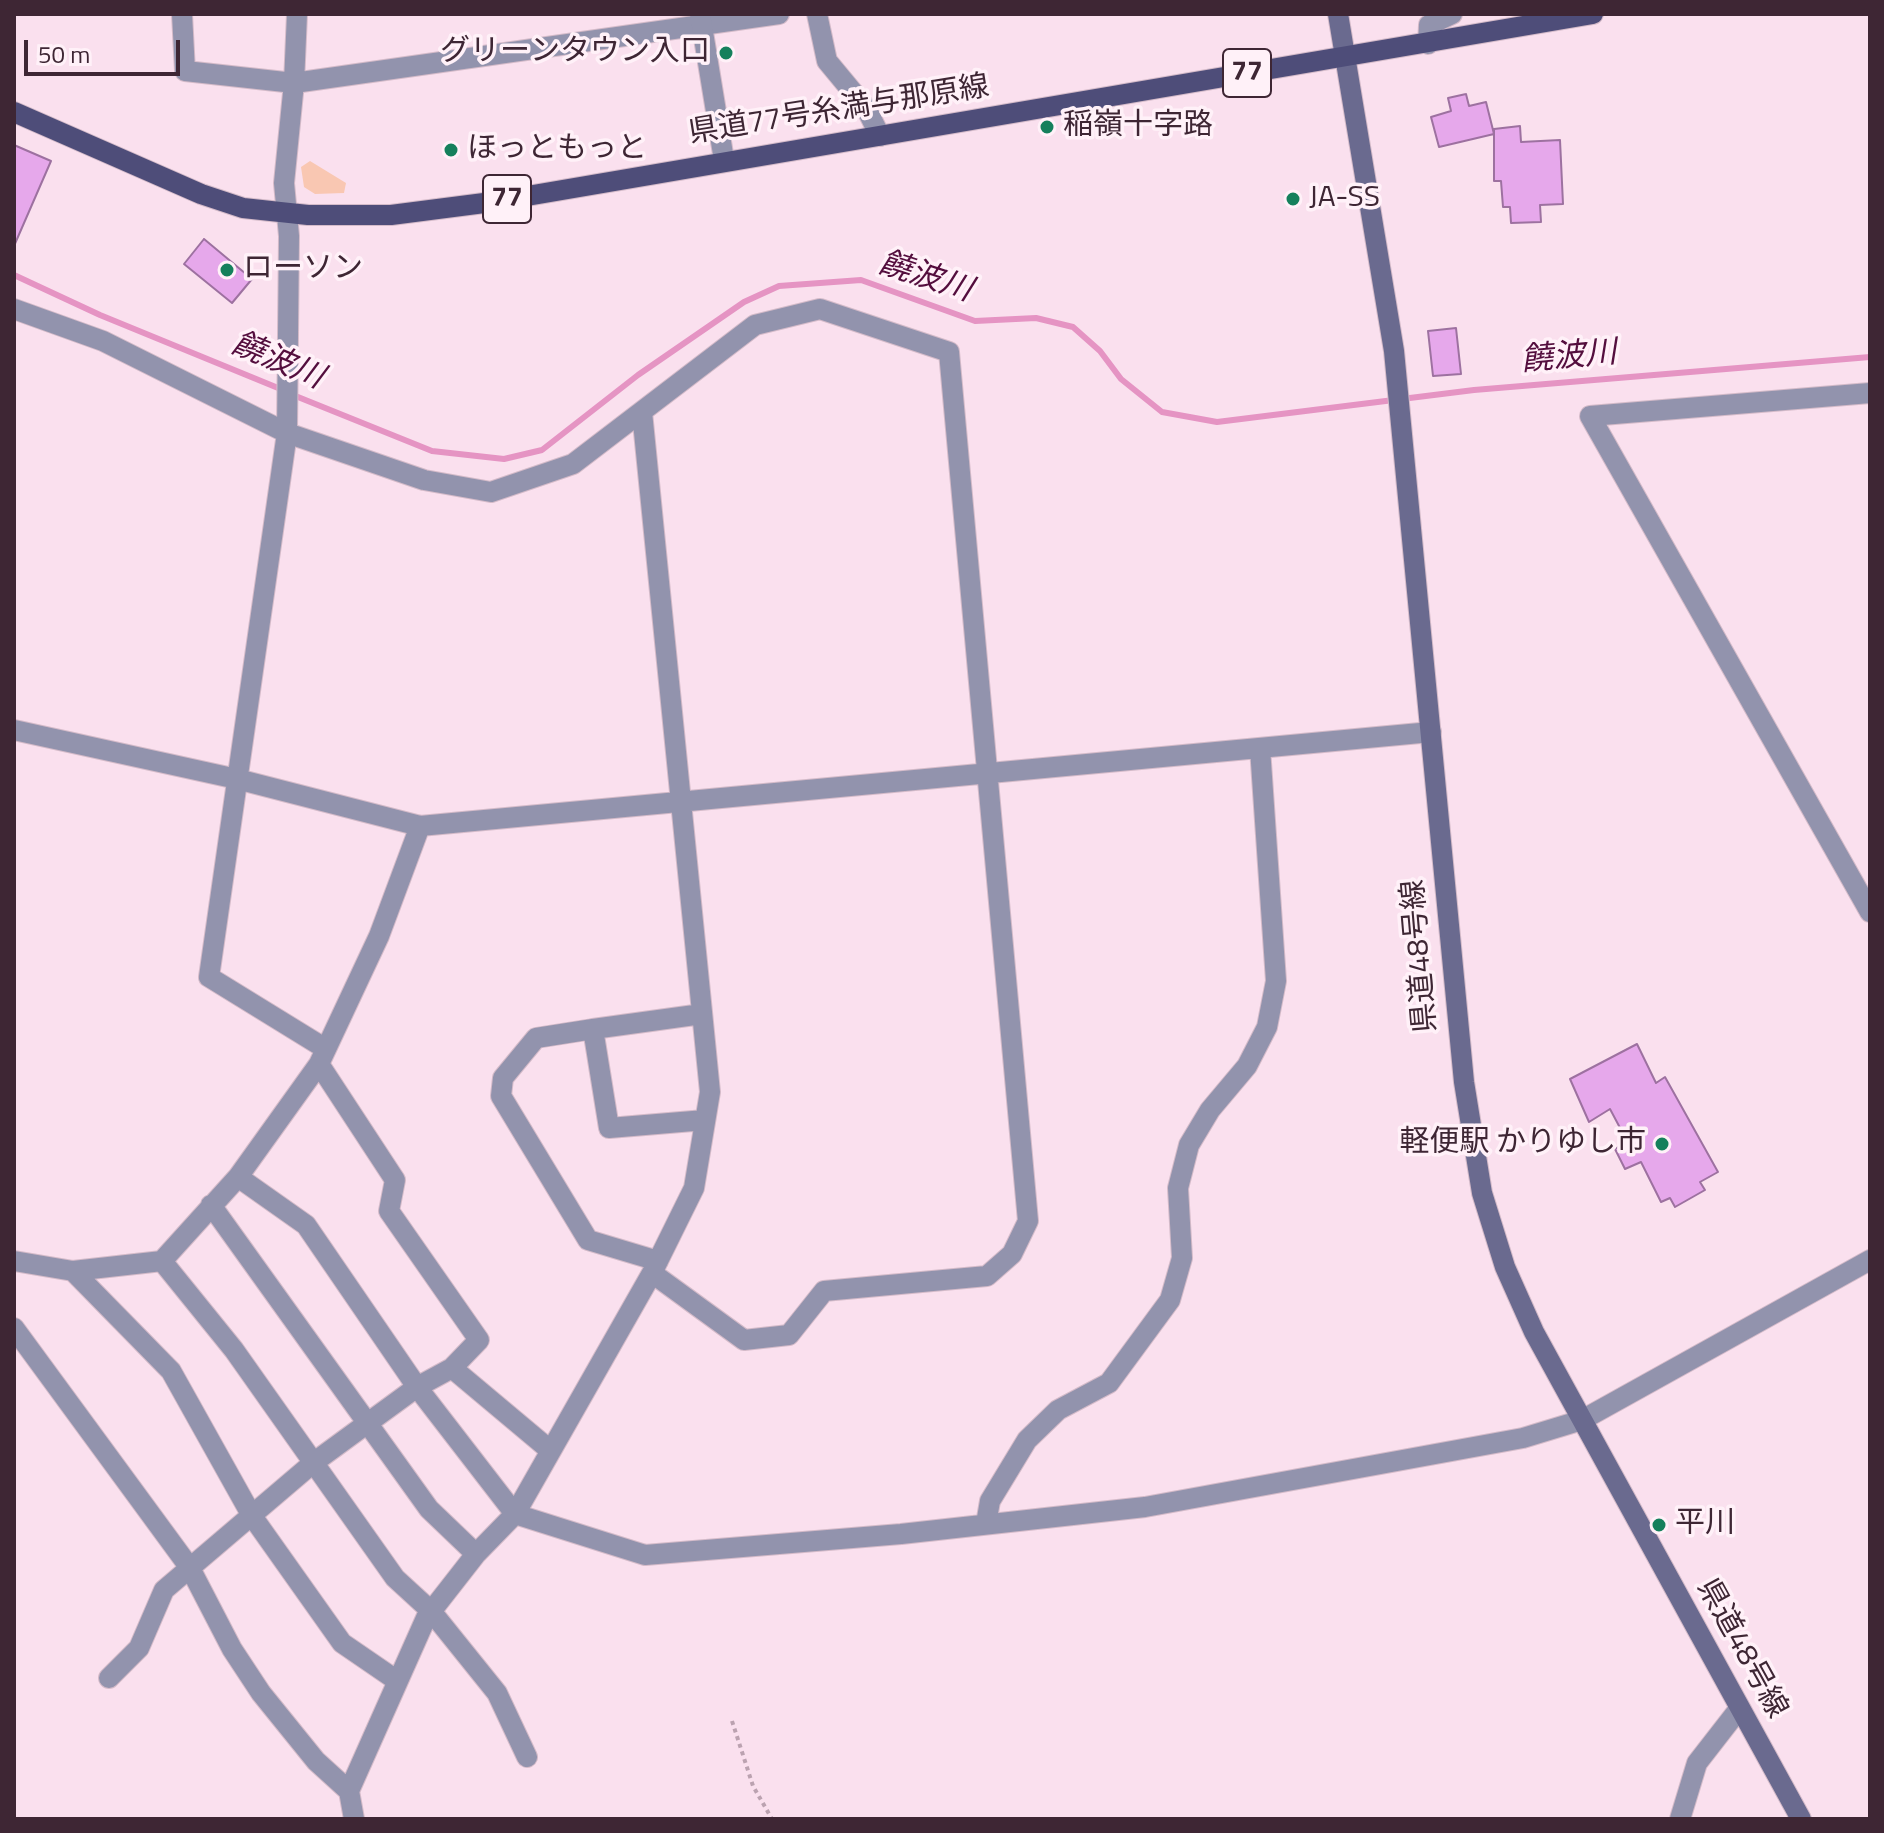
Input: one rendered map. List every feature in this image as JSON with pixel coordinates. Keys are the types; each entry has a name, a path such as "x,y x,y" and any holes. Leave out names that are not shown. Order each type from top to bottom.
{"main road":[{"name":"県道48号線","path":"1338,14 1394,351 1464,1082 1482,1193 1518,1298 1801,1819"},
{"name":"県道77号糸満与那原線","path":"14,112 201,194 243,208 288,214 348,216 442,209 1346,59 1593,14"}],"street":[{"path":"182,14 185,71 294,83 701,19 779,14"},
{"path":"109,1678 139,1648 164,1590 313,1463 417,1387 452,1368 479,1340 389,1211 395,1180 323,1057 209,977 287,433 288,214 284,183 297,14"},
{"path":"817,14 827,61 866,108 880,136"},
{"path":"1428,44 1429,25 1452,14"},
{"path":"701,19 724,160"},
{"path":"14,309 103,341 287,433 424,480 491,492 573,464 755,325 820,309 949,352 1028,1221 1012,1254 987,1276 824,1291 789,1335 744,1340 655,1267 588,1240 501,1096 503,1078 536,1038 702,1014"},
{"path":"1870,393 1590,416 1870,912"},
{"path":"354,1819 349,1791 396,1680 431,1611 476,1554 515,1514 655,1267 694,1188 710,1092 642,412"},
{"path":"14,730 237,779 420,826 682,799 1431,732"},
{"path":"986,1524 990,1501 1027,1440 1058,1410 1109,1383 1170,1300 1182,1258 1178,1188 1189,1145 1210,1110 1247,1066 1267,1027 1276,981 1260,748"},
{"path":"14,1261 73,1271 162,1261 238,1177 323,1057 379,936 420,826"},
{"path":"593,1029 609,1128 705,1120"},
{"path":"238,1177 306,1225 417,1387 515,1514 645,1555 986,1524 1234,1494 1523,1438 1582,1420 1870,1260"},
{"path":"211,1205 429,1509 476,1554"},
{"path":"162,1261 234,1350 395,1578 431,1611 497,1693 527,1757"},
{"path":"73,1271 171,1371 252,1516 342,1643 396,1680"},
{"path":"14,1328 190,1568 232,1649 261,1693 316,1761 349,1791"},
{"path":"452,1368 551,1451"},
{"path":"1680,1819 1697,1763 1739,1709"}],"path":[{"path":"732,1721 753,1786 772,1819"}],"shaded area":[{"path":"310,161 346,183 344,193 315,194 304,187 301,167"}],"building":[{"path":"1466,94 1469,106 1486,102 1494,134 1439,147 1431,117 1451,111 1448,98"},
{"path":"1520,126 1521,142 1560,140 1563,204 1540,205 1541,222 1511,223 1510,207 1503,207 1501,181 1494,181 1494,129"},
{"path":"14,145 51,161 14,246"},
{"path":"204,239 252,279 232,303 184,264"},
{"path":"1456,328 1461,374 1433,376 1428,331"},
{"path":"1637,1044 1656,1083 1665,1077 1718,1172 1700,1182 1705,1190 1675,1207 1670,1198 1661,1202 1641,1162 1625,1169 1615,1149 1627,1141 1610,1109 1589,1122 1570,1079"}],"waterway":[{"name":"饒波川","path":"14,275 100,315 283,390"},
{"name":"饒波川","path":"293,395 432,451 504,459 542,450 638,375 744,302 779,286 861,280 975,321 1036,318 1073,327 1100,351 1121,379 1162,412 1217,422 1474,390 1870,357"}],"place":[{"name":"グリーンタウン入口","path":"726,53"},
{"name":"稲嶺十字路","path":"1047,127"},
{"name":"ほっともっと","path":"451,150"},
{"name":"JA-SS","path":"1293,199"},
{"name":"ローソン","path":"227,270"},
{"name":"軽便駅 かりゆし市","path":"1662,1144"},
{"name":"平川","path":"1659,1525"}]}
